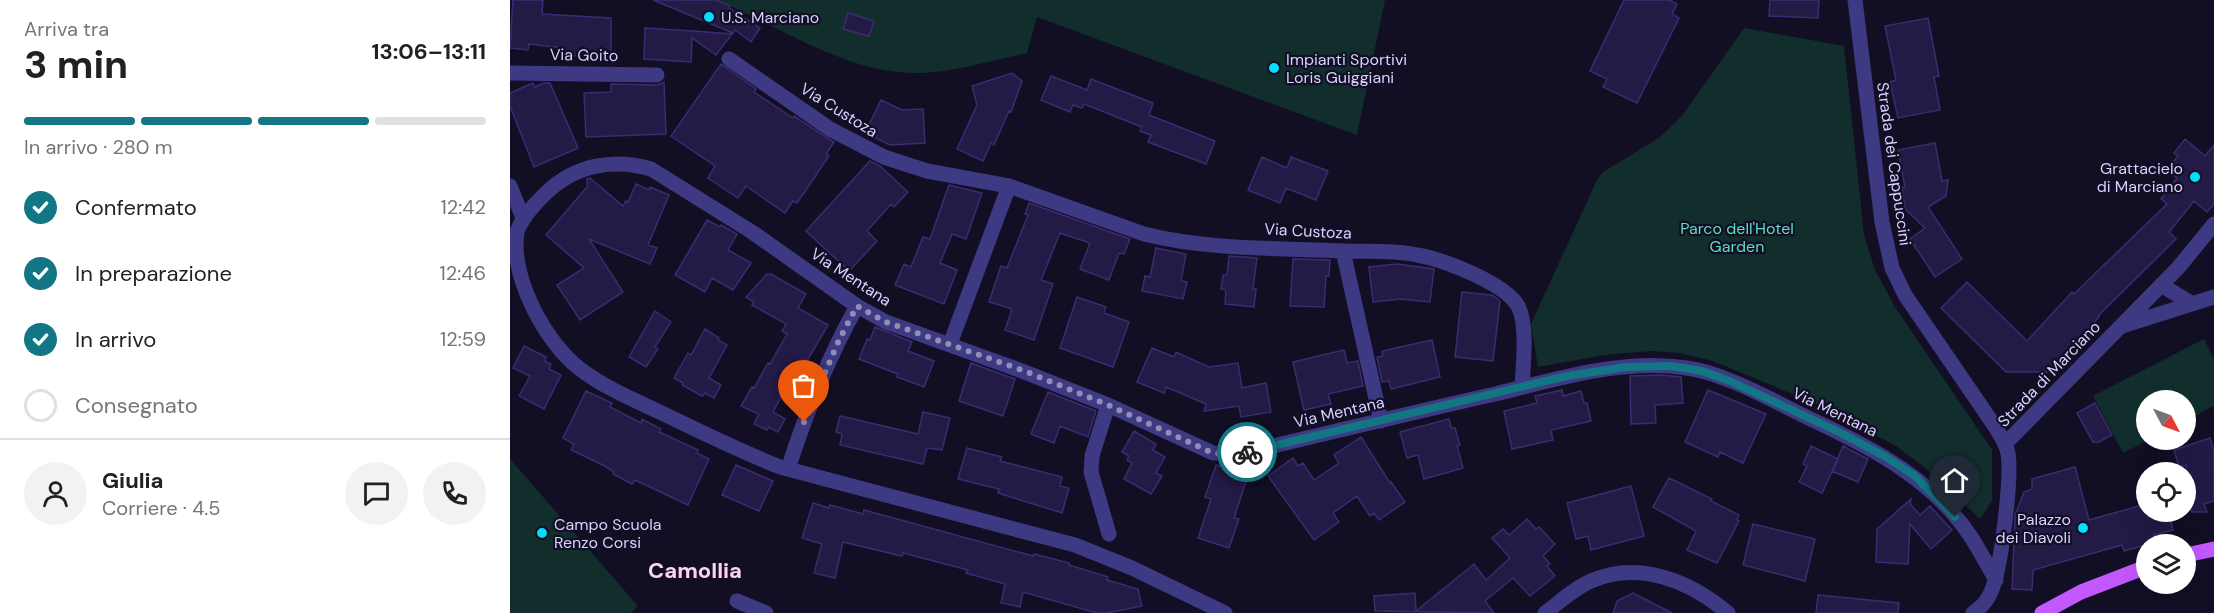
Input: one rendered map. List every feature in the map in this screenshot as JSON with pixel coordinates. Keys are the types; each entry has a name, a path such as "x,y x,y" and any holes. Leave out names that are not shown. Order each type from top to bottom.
{"main road":[{"path":"2196,553 2214,549"},
{"path":"2042,613 2081,592 2136,571"}],"street":[{"name":"Strada dei Cappuccini","path":"1855,0 1882,222 1892,268 1905,295 2005,444"},
{"name":"Via Custoza","path":"729,59 830,129 874,153 927,171 1009,186 1160,238 1227,245 1419,255 1451,265 1507,293 1519,308 1522,319 1522,387"},
{"name":"Via Goito","path":"510,73 657,75"},
{"name":"Via Mentana","path":"1225,613 1132,568 1075,545 788,469 755,457 638,402 597,380 566,357 543,330 523,296 516,276 514,245 516,233 523,218 549,190 580,170 610,163 639,165 659,172 857,306 886,322 950,344 1108,405 1200,448 1220,454 1239,454 1604,369 1635,366 1688,368 1722,378 1839,432 1886,457 1915,476 1971,536 1996,580"},
{"path":"510,186 523,218"},
{"path":"950,344 1009,186"},
{"name":"Strada di Marciano","path":"1973,613 1988,600 1996,580 2009,482 2009,462 2005,444 2161,285 2214,224"},
{"path":"1343,250 1381,421"},
{"path":"2161,285 2191,303"},
{"path":"2120,327 2214,297"},
{"path":"788,469 823,376 857,306"},
{"path":"1108,405 1092,456 1090,472 1109,534"},
{"path":"1545,613 1591,581 1616,574 1638,573 1662,576 1681,583 1708,597 1728,613"},
{"path":"737,601 766,613"}],"green space":[{"name":"Impianti Sportivi Loris Guiggiani","path":"716,0 1385,0 1357,135 1037,17 1027,53 949,70 923,73 896,72 869,67 816,48"},
{"name":"Parco dell'Hotel Garden","path":"1744,28 1844,46 1864,235 1875,270 1895,307 1992,450 1992,501 1980,519 1923,466 1896,446 1819,405 1713,361 1679,353 1651,351 1604,355 1538,367 1531,324 1597,180 1603,172 1659,138 1682,116"},
{"path":"2204,339 2214,359 2214,406 2196,416 2196,390 2136,390 2136,446 2123,453 2093,396"},
{"name":"Campo Scuola Renzo Corsi","path":"510,459 638,606 631,613 510,613"}],"building":[{"path":"513,0 543,0 542,14 611,18 611,57 563,55 563,48 529,44 528,50 510,48"},
{"name":"U.S. Marciano","path":"653,0 716,0 730,6 729,8 760,28 751,42 735,30 733,33"},
{"path":"1624,0 1669,0 1677,4 1672,14 1679,18 1637,103 1603,87 1607,79 1590,71"},
{"path":"1770,0 1819,0 1818,18 1769,16"},
{"path":"848,13 874,21 869,36 843,29"},
{"path":"1928,18 1939,76 1934,77 1940,110 1898,118 1890,82 1896,80 1885,26"},
{"path":"645,28 732,34 716,55 692,38 691,62 644,59"},
{"path":"721,64 756,89 754,92 834,142 826,154 829,156 797,203 793,201 785,213 746,186 738,198 708,178 715,166 671,136"},
{"path":"1012,73 1022,81 1011,112 1009,111 994,145 991,143 983,161 957,149 977,105 972,86"},
{"path":"1051,76 1087,90 1091,79 1153,103 1149,115 1215,141 1206,164 1148,142 1151,135 1140,131 1142,127 1084,104 1082,108 1073,105 1070,112 1041,100"},
{"path":"664,82 666,134 586,137 584,93 611,92 611,84 657,85"},
{"path":"533,83 535,87 550,83 578,148 534,167 510,106 510,93"},
{"path":"881,100 902,110 923,109 925,143 890,145 865,133"},
{"path":"2185,139 2205,156 2214,145 2214,204 2207,212 2194,201 2169,232 2176,239 2098,316 2048,372 2006,372 1941,308 1967,282 2027,341 2072,292 2074,294 2167,204 2161,199 2177,178 2167,170 2178,156 2174,153"},
{"path":"1935,143 1942,181 1948,180 1946,196 1928,207 1962,259 1935,277 1910,239 1925,228 1905,209 1902,187 1905,187 1898,150"},
{"path":"1262,157 1287,168 1291,157 1328,171 1316,200 1286,188 1280,203 1248,190"},
{"path":"870,161 880,166 908,192 894,207 891,204 867,231 877,241 849,271 806,231"},
{"path":"590,178 623,206 626,201 628,202 636,184 669,195 648,245 657,248 650,264 589,239 623,292 580,320 557,285 584,268 546,235 587,187 587,179"},
{"path":"949,185 982,193 966,239 952,234 940,263 957,270 944,304 895,285 904,264 911,267 923,237 930,239"},
{"path":"1029,203 1130,239 1124,254 1119,253 1109,280 1080,269 1090,243 1060,233 1041,280 1053,284 1034,340 1005,330 1012,309 989,302 1001,266 1007,268 1028,215 1025,214"},
{"path":"707,220 737,234 728,250 751,263 733,290 712,278 705,292 675,275"},
{"path":"1156,248 1186,254 1181,281 1187,282 1183,299 1142,291 1145,276 1150,277"},
{"path":"1229,256 1257,258 1253,289 1256,289 1254,307 1225,304 1226,290 1221,289 1223,275 1227,275"},
{"path":"1293,259 1330,260 1329,276 1326,276 1324,307 1290,306"},
{"path":"1397,264 1434,269 1430,302 1401,299 1373,302 1369,267"},
{"path":"767,274 771,274 806,294 798,308 828,325 807,361 802,358 773,412 785,419 778,432 769,427 767,430 754,424 759,414 741,406 768,363 770,364 787,334 782,331 786,324 752,305 754,302 746,297"},
{"path":"1462,292 1492,295 1500,301 1493,361 1455,357"},
{"path":"1077,297 1106,307 1104,313 1129,322 1113,367 1060,348"},
{"path":"655,311 671,322 655,347 658,349 646,367 629,357"},
{"path":"875,327 912,342 908,351 934,361 924,387 859,359"},
{"path":"705,329 727,345 709,378 721,385 714,398 705,393 702,396 674,378 688,353 691,355"},
{"path":"1432,340 1440,377 1391,389 1389,381 1382,382 1377,357 1383,356 1382,351"},
{"path":"524,346 546,357 545,361 551,364 549,369 561,375 544,409 519,396 530,376 513,368"},
{"path":"1152,348 1174,357 1176,352 1209,367 1238,363 1242,388 1266,383 1271,412 1241,417 1239,406 1204,411 1206,404 1166,387 1164,393 1137,382"},
{"path":"1344,350 1347,363 1358,361 1363,386 1328,394 1331,404 1304,410 1293,362"},
{"path":"971,363 1015,379 1003,416 959,401"},
{"path":"1630,376 1681,377 1683,403 1655,405 1656,423 1631,424"},
{"path":"1562,390 1563,396 1581,391 1584,403 1587,403 1591,421 1551,430 1553,440 1512,449 1504,411 1537,403 1535,396"},
{"path":"1708,390 1766,414 1743,463 1720,452 1718,457 1685,442"},
{"path":"586,391 612,403 610,407 641,423 642,419 661,429 659,432 698,450 697,453 709,459 688,505 635,480 632,484 613,474 614,472 603,465 571,450 574,444 563,438"},
{"path":"1048,392 1096,411 1088,437 1060,426 1054,443 1031,434"},
{"path":"2095,403 2112,435 2099,442 2093,442 2077,413"},
{"path":"923,412 950,418 942,450 927,448 923,464 840,445 842,434 836,432 840,416 918,434"},
{"path":"1449,419 1451,428 1455,428 1460,445 1457,446 1463,468 1424,479 1418,455 1407,458 1400,432"},
{"path":"1134,431 1156,444 1153,450 1165,457 1156,473 1162,476 1151,494 1124,479 1132,463 1127,460 1129,456 1122,452"},
{"path":"1361,437 1405,502 1379,520 1374,513 1370,516 1357,496 1333,513 1339,522 1314,540 1268,476 1293,458 1298,466 1303,463 1314,480 1339,463 1334,455"},
{"path":"2210,438 2214,451 2214,501 2204,504 2207,512 2196,512 2196,462 2178,462 2174,450 2196,450 2196,443"},
{"path":"1811,446 1838,459 1822,493 1799,482 1807,466 1803,464"},
{"path":"1843,446 1868,459 1858,482 1832,471"},
{"path":"967,448 1002,457 1000,461 1062,477 1060,486 1069,488 1062,513 998,493 999,489 958,479"},
{"path":"736,465 773,481 759,511 722,495"},
{"path":"1216,465 1248,475 1234,518 1239,519 1229,548 1198,538 1211,499 1205,497"},
{"name":"Palazzo dei Diavoli","path":"2075,467 2089,520 2136,507 2136,522 2171,522 2173,530 2158,534 2136,534 2136,548 2124,551 2122,545 2033,570 2032,590 2012,589 2015,515 2024,492 2032,489 2032,479"},
{"path":"1669,478 1739,515 1737,520 1739,521 1717,563 1687,550 1696,531 1653,507"},
{"path":"1631,486 1644,536 1591,550 1588,536 1576,539 1567,503"},
{"path":"1911,499 1910,504 1920,515 1930,506 1952,530 1931,549 1910,524 1908,564 1876,562 1877,529"},
{"path":"813,503 863,514 864,510 1033,556 1034,554 1069,563 1069,565 1108,577 1107,580 1138,589 1142,606 1097,613 1023,592 1020,607 1001,603 1005,584 966,573 968,570 903,553 902,556 843,542 835,578 814,573 822,544 802,538"},
{"path":"1527,519 1536,529 1539,527 1555,544 1543,556 1550,564 1547,566 1555,576 1530,596 1513,578 1485,601 1494,613 1375,611 1374,596 1415,593 1416,611 1474,564 1486,580 1510,558 1492,538 1503,529 1509,535"},
{"path":"1753,524 1815,539 1805,581 1743,565"},
{"path":"1633,593 1672,613 1613,613 1617,601"},
{"path":"1818,595 1899,603 1898,613 1816,613"}],"way so far":[{"path":"804,422 839,340 857,306 886,322 1022,370 1108,405 1213,453 1230,455 1247,452"}],"place":[{"name":"U.S. Marciano","path":"709,17"},
{"name":"Impianti Sportivi Loris Guiggiani","path":"1274,68"},
{"name":"Grattacielo di Marciano","path":"2195,177"},
{"name":"Palazzo dei Diavoli","path":"2083,528"},
{"name":"Campo Scuola Renzo Corsi","path":"542,533"}],"district":[{"name":"Camollia","path":"695,570"}],"route":[{"path":"1247,452 1567,376 1604,369 1671,366 1702,371 1730,381 1839,432 1886,457 1915,476 1955,517"}]}
